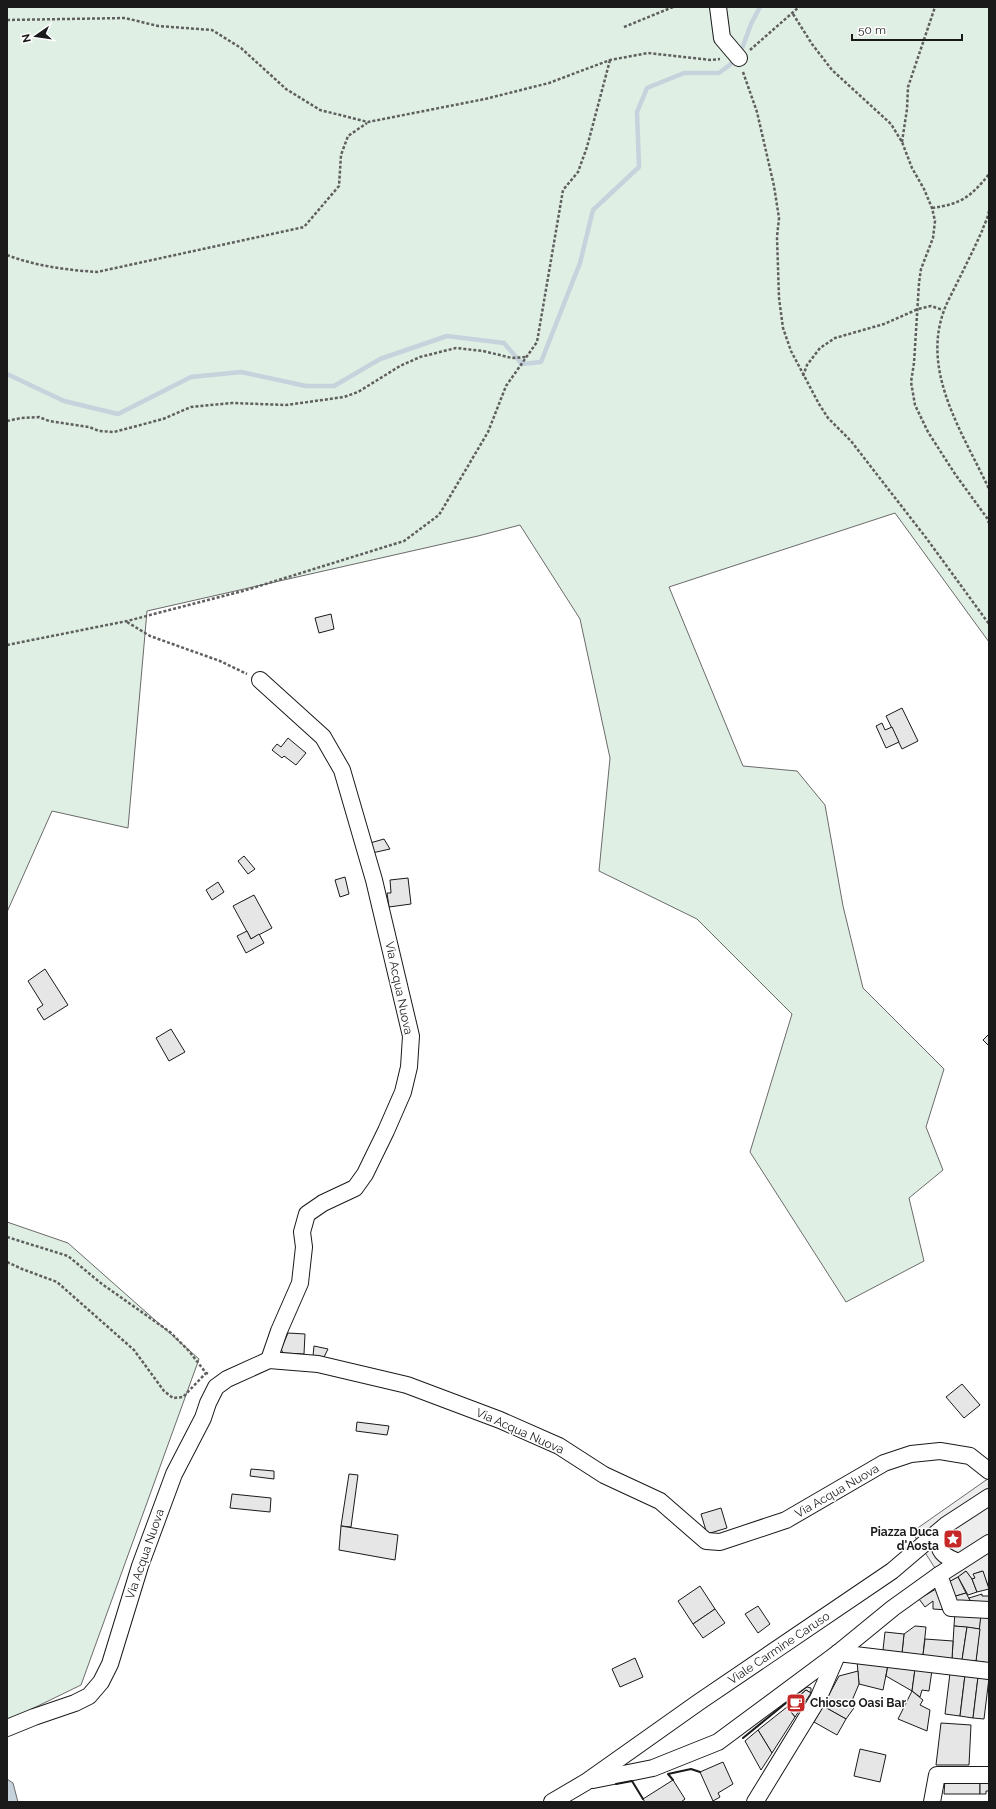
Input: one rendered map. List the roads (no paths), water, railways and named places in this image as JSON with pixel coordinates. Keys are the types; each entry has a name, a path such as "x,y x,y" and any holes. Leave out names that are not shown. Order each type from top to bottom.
{"street":[{"path":"718,7 722,38 738,58"},
{"name":"Via Acqua Nuova","path":"260,680 323,736 342,770 374,880 411,1036 409,1067 403,1092 365,1174 355,1188 323,1203 307,1214 302,1232 304,1247 300,1283 279,1331 269,1360"},
{"name":"Via Acqua Nuova","path":"7,1728 75,1703 89,1696 100,1682 110,1664 140,1566 174,1474 216,1387 227,1379 269,1360 318,1364 407,1384 500,1420 559,1446 604,1475 660,1501 706,1541 720,1542 786,1520 884,1463 911,1454 940,1451 970,1456 989,1471"},
{"name":"Viale Carmine Caruso","path":"586,1782 698,1702 892,1572 946,1525 989,1497"},
{"path":"936,1534 938,1546 945,1557 959,1562"},
{"path":"552,1802 586,1782 653,1768 718,1742 838,1652 893,1608 939,1575 989,1543"},
{"path":"939,1575 951,1608 989,1610"},
{"path":"838,1652 989,1671"},
{"path":"755,1802 818,1699 838,1652"},
{"path":"634,1748 636,1756 641,1762 653,1768"},
{"path":"932,1802 937,1775 989,1774"}],"waterway":[{"path":"740,54 751,24 760,7"},
{"path":"7,374 64,401 118,414 191,377 241,372 306,386 334,386 380,359 447,336 504,343 522,364 541,362 580,263 593,210 639,167 637,112 647,88 684,73 719,73 736,60"}],"place":[{"name":"Piazza Duca d'Aosta","path":"953,1539"},
{"name":"Chiosco Oasi Bar","path":"796,1703"}]}
